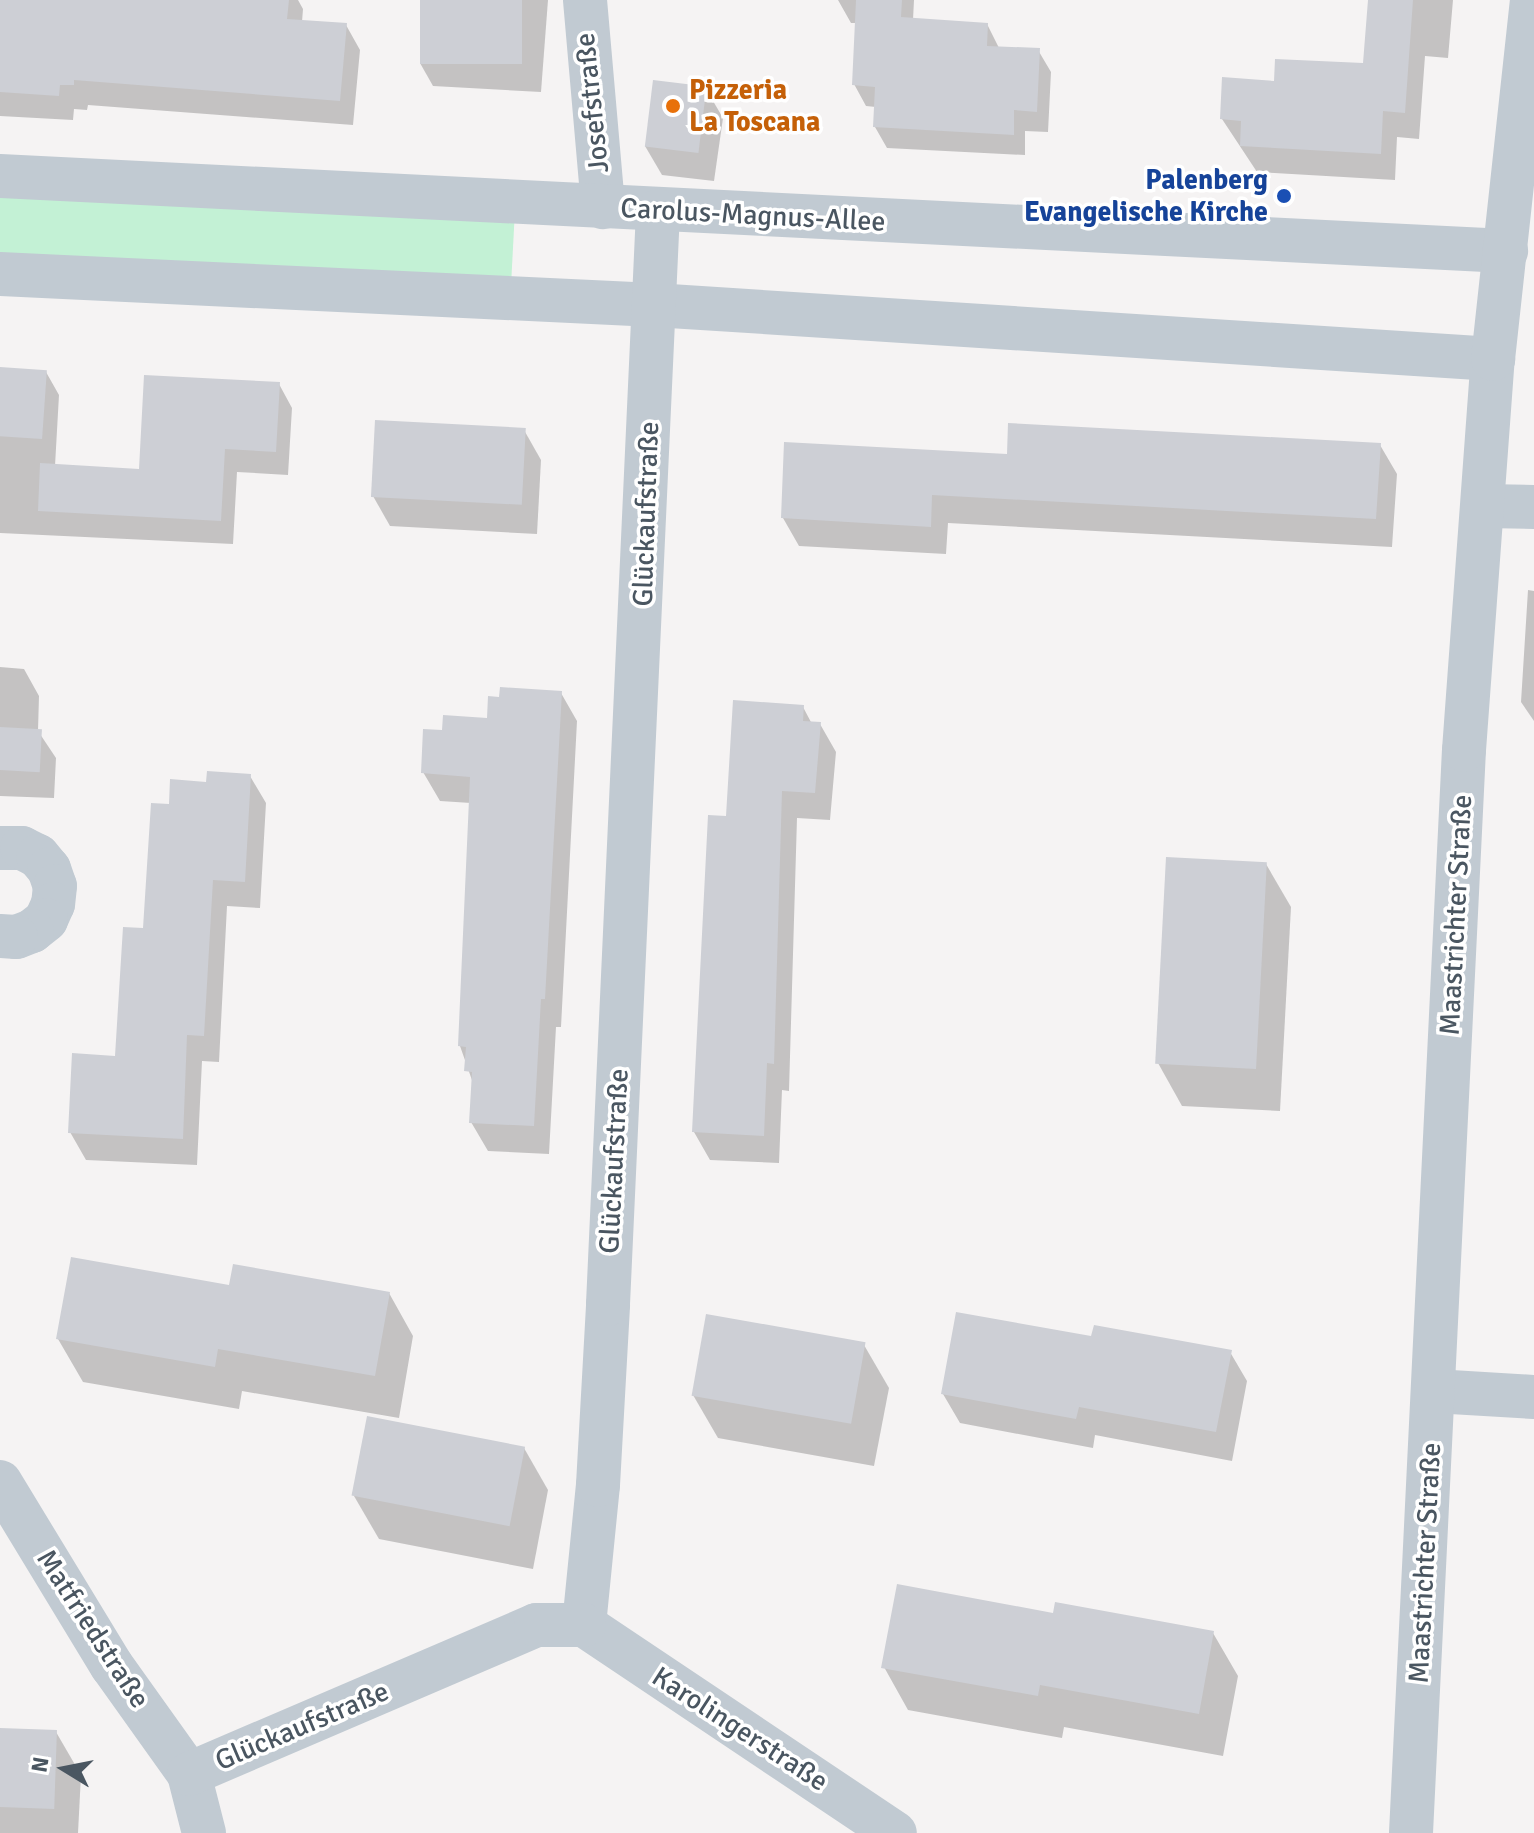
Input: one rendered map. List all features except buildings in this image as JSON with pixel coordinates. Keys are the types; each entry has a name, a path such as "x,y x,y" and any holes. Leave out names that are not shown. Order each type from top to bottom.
{"street":[{"name":"Josefstraße","path":"585,0 603,207"},
{"name":"Maastrichter Straße","path":"1411,1833 1464,750 1493,359 1532,0"},
{"name":"Carolus-Magnus-Allee","path":"0,176 1506,251"},
{"name":"Glückaufstraße","path":"204,1833 189,1774 536,1625 584,1625 598,1485 608,1304 658,211"},
{"path":"0,274 654,305 1493,359"},
{"path":"1484,506 1534,507"},
{"path":"0,848 22,848 38,856 49,869 55,886 53,904 46,920 32,931 2,945"},
{"path":"1434,1391 1534,1397"},
{"name":"Matfriedstraße","path":"0,1482 112,1666 189,1774"},
{"name":"Karolingerstraße","path":"584,1625 895,1833"}],"green space":[{"path":"0,196 514,223 511,285 0,258"}],"place":[{"name":"Pizzeria La Toscana","path":"673,106"},
{"name":"Palenberg Evangelische Kirche","path":"1284,196"}]}
